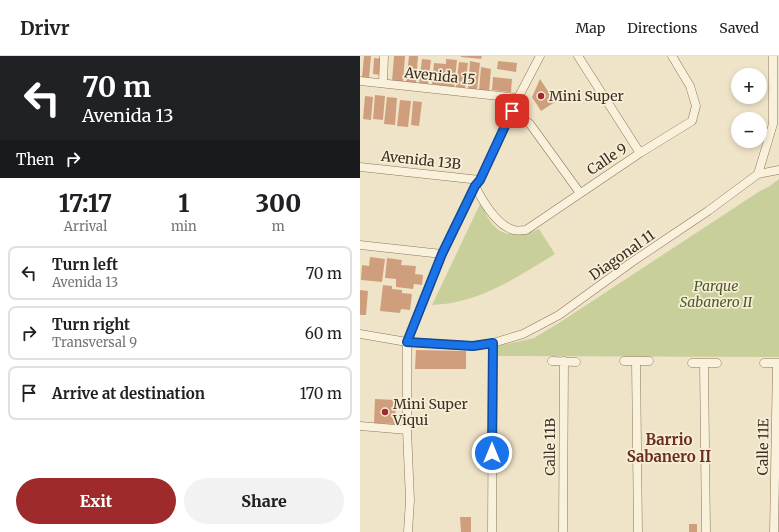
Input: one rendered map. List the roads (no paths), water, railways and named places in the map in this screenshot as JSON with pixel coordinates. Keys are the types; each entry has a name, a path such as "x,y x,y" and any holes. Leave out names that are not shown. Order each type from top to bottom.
{"street":[{"path":"383,83 384,56"},
{"path":"408,532 410,500 407,430 407,342 442,254 540,56"},
{"path":"578,56 640,153"},
{"name":"Calle 9","path":"526,230 640,153 692,121 696,106 690,86 672,56"},
{"path":"773,56 773,124 758,174 779,170"},
{"name":"Avenida 15","path":"360,81 518,98"},
{"path":"512,111 530,124 580,193"},
{"name":"Avenida 13B","path":"360,167 478,183 482,201 503,225 514,230 526,230"},
{"name":"Diagonal 11","path":"360,334 407,342 473,346 493,343 523,334 559,315 632,262 708,212 758,174"},
{"path":"360,245 442,254"},
{"path":"492,532 493,343"},
{"path":"552,361 576,362"},
{"name":"Calle 11B","path":"563,532 564,361"},
{"path":"624,361 650,361"},
{"path":"636,361 638,532"},
{"path":"692,362 717,363"},
{"path":"704,363 706,532"},
{"path":"764,363 778,363"},
{"name":"Calle 11E","path":"774,532 778,363"},
{"path":"360,426 407,430"}],"place":[{"name":"Mini Super","path":"541,96"},
{"name":"Mini Super Viqui","path":"385,412"}],"district":[{"name":"Barrio Sabanero II","path":"669,448"}],"park label":[{"name":"Parque Sabanero II","path":"716,294"}]}
